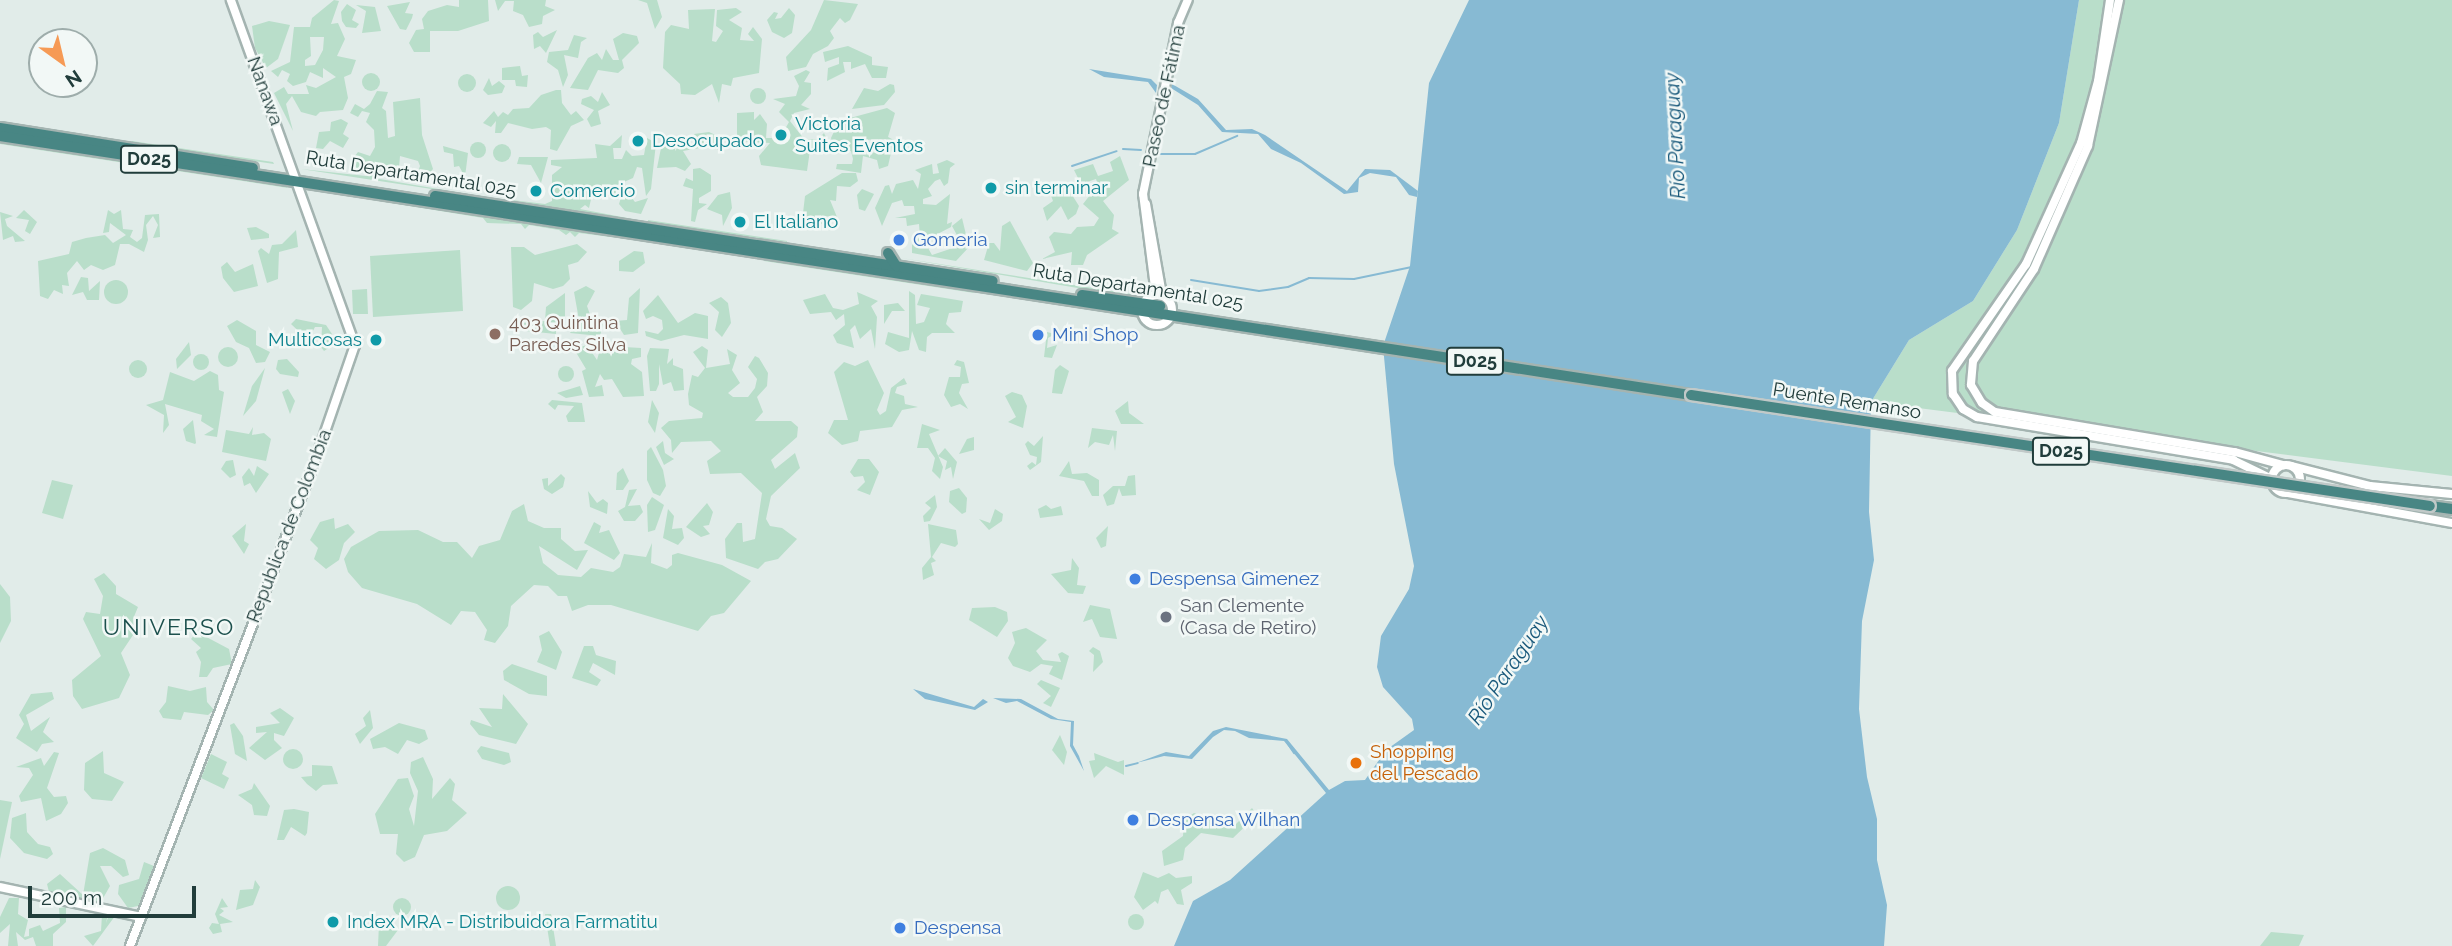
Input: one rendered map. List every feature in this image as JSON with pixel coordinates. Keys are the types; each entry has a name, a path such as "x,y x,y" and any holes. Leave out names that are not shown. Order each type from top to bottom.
{"highway":[{"name":"Ruta Departamental 025","path":"0,128 296,178 372,199 647,232 789,244 847,253 896,266 1143,308"},
{"name":"Ruta Departamental 025","path":"0,136 296,178 500,200 647,232 725,253 1047,302 1172,311 1259,327"},
{"path":"888,253 896,266"},
{"name":"Puente Remanso","path":"1259,327 2452,509"}],"street":[{"name":"Nanawa","path":"231,0 296,178"},
{"name":"Paseo de Fátima","path":"1159,295 1143,194 1178,23 1188,0"},
{"path":"2075,167 2093,99 2110,0"},
{"path":"2119,0 2097,116 2019,285 1970,369 1971,385 1982,403 2005,414 2235,452 2371,486 2452,494"},
{"name":"Republica de Colombia","path":"130,946 352,360 354,336 296,178"},
{"path":"2019,285 1957,362 1951,388 1960,405 1972,414 2233,460 2272,479 2275,488 2288,493 2314,495 2452,523"},
{"path":"1159,295 1172,311 1155,324 1143,308 1159,295"},
{"path":"1957,362 1964,362 1970,369"},
{"path":"1972,414 1982,403"},
{"path":"2272,479 2288,465"},
{"path":"2288,465 2314,495"},
{"path":"2288,493 2317,472"},
{"path":"0,887 141,917"}],"green space":[{"path":"334,0 339,1 331,24 338,23 345,39 337,56 356,60 351,74 344,77 348,98 343,110 320,112 316,116 301,112 292,96 286,104 293,131 274,93 284,87 288,94 309,94 306,85 316,88 336,77 323,68 323,78 310,72 306,82 293,86 287,81 290,74 282,70 278,77 271,71 290,62 294,27 310,27 312,18","holes":["310,37 324,37 323,50 315,65 305,66 305,60 311,56"]},
{"path":"459,0 488,0 489,21 458,31 430,31 430,52 414,52 409,43 416,30 424,29 422,19 428,11 447,5 459,7"},
{"path":"495,0 546,0 545,6 555,10 543,16 542,24 529,27 523,15 513,11 514,1 505,1 498,11"},
{"path":"638,0 657,0 662,17 655,29 647,3"},
{"path":"824,0 858,4 850,20 845,23 840,18 830,31 834,38 828,46 813,54 806,67 788,71 786,57 811,30"},
{"path":"2079,0 2452,0 2452,476 1871,402 1909,340 1973,301 2017,230 2059,123"},
{"path":"410,2 405,13 413,14 412,18 406,30 400,29 387,6"},
{"path":"347,4 356,10 352,20 359,24 356,28 346,27 342,21 341,12"},
{"path":"356,5 375,7 381,31 362,33 366,11"},
{"path":"736,8 742,12 729,20 742,28 740,40 754,41 748,34 753,27 762,39 759,73 733,78 731,86 722,84 719,103 712,84 695,95 681,94 680,84 663,68 665,32 671,25 689,29 688,10 715,9 712,41 716,42 723,31 716,26 717,10"},
{"path":"789,8 795,15 792,33 784,38 772,32 767,20 774,12 778,13 775,19 781,18"},
{"path":"269,21 290,25 278,59 266,68 255,48 252,26"},
{"path":"557,30 546,53 540,46 534,49 533,35 538,32 543,37"},
{"path":"623,33 637,36 639,43 622,60 624,68 618,73 598,70 588,90 570,88 588,58 597,53 602,60 606,49 613,60 619,60 613,39"},
{"path":"574,35 587,38 581,42 578,58 564,55 568,75 563,87 558,70 547,62 549,52 568,50"},
{"path":"848,46 872,57 872,65 888,67 886,78 872,78 865,64 851,69 851,62 843,62 845,72 827,81 828,68 839,64 839,57 825,62 823,52"},
{"path":"520,66 522,76 528,75 527,87 516,86 515,80 502,80 502,68"},
{"path":"806,70 810,72 804,82 811,83 811,94 801,105 810,109 794,113 790,121 804,139 818,139 824,133 827,139 810,150 807,171 761,165 759,156 770,143 737,141 737,113 754,112 754,120 760,114 767,124 766,138 789,138 785,129 789,122 779,112 785,104 773,99 796,96 799,86 794,76"},
{"path":"371,73 377,76 380,82 377,88 371,91 365,88 362,82 365,76"},
{"path":"467,74 473,77 476,83 473,89 467,92 461,89 458,83 461,77"},
{"path":"489,78 492,86 499,81 505,86 502,93 488,95 483,90"},
{"path":"890,84 894,85 895,92 884,105 852,109 864,88 878,91"},
{"path":"755,88 761,88 766,96 764,102 755,104 750,99 750,93"},
{"path":"561,90 562,103 571,115 576,111 584,120 571,126 557,151 550,149 551,130 546,127 532,129 508,123 501,133 495,133 496,121 491,127 483,123 494,111 498,117 503,112 508,115 513,109 529,108 541,95"},
{"path":"377,91 388,92 382,108 386,111 388,138 395,136 393,102 420,98 422,135 433,169 426,177 406,179 406,172 418,172 420,166 418,161 400,156 399,168 380,165 374,178 497,199 301,169 366,176 367,169 359,171 351,161 358,152 370,156 375,147 374,130 366,122 370,113 362,111 358,117 350,113 355,104 364,109"},
{"path":"602,92 610,105 598,111 601,124 591,127 587,119 594,110 581,104 582,99 591,96 598,102"},
{"path":"887,108 895,113 888,137 894,140 888,166 879,169 877,160 863,156 861,173 836,169 837,164 852,164 853,159 851,151 834,148 831,138 839,121","holes":["886,139 878,153 856,151 859,140"]},
{"path":"341,119 348,123 343,134 349,138 343,148 330,141 323,149 316,148 319,132 330,131 331,122"},
{"path":"709,132 722,138 719,151 709,142 705,147 683,151 691,164 685,171 676,167 657,168 662,143 675,143 675,151 682,142 696,147 699,140 694,134"},
{"path":"622,135 621,148 613,148 614,159 622,159 626,150 632,156 644,155 647,138 656,143 651,189 646,196 642,168 637,167 633,178 617,185 617,196 592,195 589,208 585,205 580,209 643,221 504,199 545,204 552,201 552,175 562,167 551,165 551,160 597,158 595,144 610,146"},
{"path":"478,142 486,150 478,158 470,150"},
{"path":"132,143 273,162 274,164"},
{"path":"0,144 284,185 288,188"},
{"path":"502,144 508,147 511,153 508,159 502,162 496,159 493,153 496,147"},
{"path":"443,146 468,153 465,177 459,166 454,167 453,154 444,152"},
{"path":"1120,156 1129,180 1103,201 1114,215 1112,229 1119,233 1087,255 1083,265 1071,265 1072,252 1042,259 1055,252 1049,237 1054,232 1071,234 1077,227 1094,226 1099,218 1083,204 1098,185 1096,179 1081,184 1074,170 1093,164 1098,176 1113,171 1110,162"},
{"path":"519,157 548,157 541,183 531,165 517,164"},
{"path":"947,160 955,164 950,168 948,183 944,186 940,179 935,181 928,189 932,196 923,199 923,204 936,205 950,194 947,224 952,222 951,227 924,241 932,255 956,247 953,240 958,237 952,226 962,218 969,247 956,261 912,253 912,245 920,237 919,224 907,226 906,218 895,218 915,214 914,206 904,206 902,200 892,203 882,226 875,208 885,186 889,185 892,194 896,184 913,180 918,189 921,174 915,170 932,164 933,174 939,173 937,164"},
{"path":"700,168 711,175 711,191 699,198 699,203 707,204 698,210 695,222 691,221 693,189 683,186 686,178 693,181 693,169"},
{"path":"842,173 856,173 858,181 850,187 837,186 836,201 830,200 837,217 823,216 822,224 812,223 803,213 805,196"},
{"path":"1064,182 1079,206 1076,214 1068,220 1061,206 1047,221 1043,208 1053,201 1050,193"},
{"path":"624,188 635,202 648,198 641,214 625,211 619,204"},
{"path":"862,189 874,194 865,211 859,209 857,195"},
{"path":"730,192 732,208 723,226 722,215 707,209 718,195"},
{"path":"379,201 489,215 643,241 579,233 575,237 570,232 566,235 559,230 529,225 525,229 521,224 487,223 483,218"},
{"path":"24,210 37,222 30,234 25,231 29,220 16,218"},
{"path":"108,210 114,214 121,210 123,229 133,230 130,237 137,242 142,238 145,215 159,214 160,237 153,238 158,225 153,216 146,225 148,240 144,252 129,244 120,244 115,265 103,270 91,265 84,270 77,261 67,273 69,286 62,285 63,294 54,290 48,299 40,296 38,261 69,254 72,242 105,235 113,243 126,235 110,223 109,232 103,233"},
{"path":"0,212 13,216 5,219 7,226 25,241 15,242 13,236 3,240"},
{"path":"1010,221 1033,263 1027,271 984,260 989,243 994,243 1000,251 1002,226"},
{"path":"648,222 787,241 787,242"},
{"path":"256,227 269,234 269,238 251,240 247,228"},
{"path":"296,230 298,247 279,252 278,279 267,283 258,251 261,248 269,254 272,245 282,244"},
{"path":"577,244 587,252 578,262 568,265 570,279 563,286 553,289 534,283 532,301 521,310 513,307 511,247 524,247 535,255"},
{"path":"460,250 463,311 373,317 370,256"},
{"path":"634,251 643,252 645,263 633,272 619,271 619,261"},
{"path":"901,258 1138,295 1119,295"},
{"path":"764,261 973,292 974,293"},
{"path":"227,262 235,272 253,264 258,286 234,292 223,278 221,267"},
{"path":"81,277 88,278 89,291 100,281 99,300 87,300 83,292 72,295"},
{"path":"116,280 127,287 128,292 121,303 116,304 105,297 104,292 111,281"},
{"path":"586,286 595,291 587,306 592,320 603,324 600,336 570,333 579,320 574,292"},
{"path":"640,288 638,333 624,335 615,321 627,320 629,298"},
{"path":"367,289 368,314 353,314 352,290"},
{"path":"909,291 915,295 916,324 924,322 930,308 917,305 921,294 963,301 961,312 949,313 946,324 955,333 932,333 927,337 926,352 919,350 912,331 909,350 899,352 885,344 888,332 909,338"},
{"path":"857,292 878,301 871,306 877,317 875,349 871,329 860,339 855,325 850,330 854,348 837,343 833,335 845,325 844,314 836,320 831,312 810,314 803,300 825,294 833,308 843,310 859,304"},
{"path":"565,293 565,322 556,324 556,334 526,331 522,323 545,321 546,307"},
{"path":"658,295 678,323 695,313 708,316 708,339 684,335 661,341 646,336 645,331 658,334 663,329 662,320 653,316 646,319 643,311"},
{"path":"721,297 728,303 731,323 722,337 715,330 719,312 709,303"},
{"path":"898,303 905,311 892,311 884,324 884,305"},
{"path":"296,319 326,325 332,334 330,347 324,351 321,347 322,327 315,327 308,340 291,324"},
{"path":"237,320 256,331 256,345 270,352 265,362 256,363 249,348 236,342 227,326"},
{"path":"1047,332 1055,334 1048,338 1047,348 1057,345 1052,358 1044,357"},
{"path":"189,342 191,355 177,369 176,359"},
{"path":"587,345 597,360 601,346 617,353 624,347 641,348 641,357 632,359 631,364 642,372 644,396 623,397 612,379 604,380 600,374 595,387 602,385 604,396 589,397 582,371 586,369 574,349"},
{"path":"702,346 708,350 706,368 730,364 727,349 737,355 732,370 740,383 728,393 733,397 748,397 755,388 757,379 748,367 755,356 759,358 768,373 767,386 757,397 763,412 755,421 791,421 798,427 797,437 771,460 775,469 795,453 800,468 771,496 766,519 770,526 782,528 797,539 778,559 765,562 758,569 726,558 725,539 737,523 742,523 743,542 755,539 762,493 741,473 710,474 707,461 721,451 711,441 681,442 672,453 671,440 661,428 669,421 702,418 703,413 689,405 688,394 692,375 698,377 705,368 693,352"},
{"path":"228,347 235,350 238,357 235,364 228,367 221,364 218,357 221,350"},
{"path":"650,348 669,349 667,364 673,358 673,365 683,369 684,390 674,391 671,382 663,385 659,364 659,384 656,391 650,391 647,356"},
{"path":"198,354 204,354 209,362 207,368 198,370 193,365 193,359"},
{"path":"287,359 299,372 298,377 280,374 276,369 278,360"},
{"path":"138,360 144,363 147,369 144,375 138,378 132,375 129,369 132,363"},
{"path":"868,360 884,393 877,410 880,415 886,411 891,388 904,378 907,384 897,387 895,393 904,396 905,404 918,407 902,410 892,427 860,431 858,441 842,445 828,433 834,420 848,420 834,372 844,362 855,366"},
{"path":"957,360 964,362 969,383 962,384 959,393 968,409 960,404 951,407 944,395 949,377 960,377 961,367 954,365"},
{"path":"1060,365 1069,371 1062,394 1052,393 1055,370"},
{"path":"563,366 569,366 574,374 572,380 563,382 558,377 558,371"},
{"path":"265,368 256,401 243,416 252,386"},
{"path":"210,371 218,375 219,390 224,392 217,437 204,435 214,429 201,421 202,415 165,404 169,425 163,433 164,415 146,405 163,400 170,372 194,381"},
{"path":"580,386 583,395 566,398 557,393"},
{"path":"288,389 295,401 290,414 282,392"},
{"path":"1012,392 1022,395 1027,406 1023,428 1008,422 1016,417 1005,396"},
{"path":"552,400 582,403 585,422 568,422 566,416 574,406 558,405 555,410 548,404"},
{"path":"652,400 659,413 655,433 648,422"},
{"path":"1128,401 1129,413 1144,424 1121,424 1115,411"},
{"path":"193,420 195,444 186,441 183,429"},
{"path":"922,424 940,430 929,434 943,467 940,479 932,471 935,458 928,448 917,448"},
{"path":"253,427 252,435 264,433 271,439 266,461 222,452 226,430 249,434"},
{"path":"1092,428 1117,431 1115,451 1113,435 1109,445 1095,442 1088,448"},
{"path":"1043,436 1041,462 1030,470 1027,466 1032,462 1036,465 1037,457 1030,455 1025,444 1028,441 1034,446"},
{"path":"974,437 974,450 959,454 967,439"},
{"path":"663,441 665,453 674,459 664,465 656,447"},
{"path":"651,447 663,470 666,486 660,496 653,493 647,480 647,451"},
{"path":"945,448 957,462 953,479 951,467 945,470 947,461 938,456"},
{"path":"858,459 869,459 879,472 870,495 857,490 865,482 863,476 854,477 850,472"},
{"path":"233,460 236,475 230,478 221,469 226,461"},
{"path":"1069,461 1072,474 1087,473 1099,480 1099,496 1092,496 1084,481 1059,476"},
{"path":"257,466 269,474 256,493 250,483 244,486 242,477 249,468 254,476"},
{"path":"623,468 629,481 623,490 616,490 617,473"},
{"path":"561,474 565,478 563,487 552,494 544,489 542,479 548,478 548,486"},
{"path":"1135,475 1136,495 1122,496 1119,488 1114,504 1107,506 1103,495 1113,486 1125,486 1128,476"},
{"path":"52,480 73,485 63,519 42,513"},
{"path":"959,488 967,498 966,512 962,514 949,502 950,491"},
{"path":"637,489 628,506 640,505 643,512 635,521 624,521 618,511 625,507 629,490"},
{"path":"588,491 597,503 603,499 608,503 607,514 590,507"},
{"path":"935,495 937,507 930,521 924,522 923,516 931,508 925,503"},
{"path":"652,497 664,505 655,530 648,532 647,505"},
{"path":"707,503 713,512 709,525 703,526 710,534 701,537 686,527"},
{"path":"524,504 528,521 544,528 561,528 561,539 575,551 588,550 577,570 539,546 543,563 558,575 581,577 591,568 613,572 620,567 624,554 646,557 652,543 651,563 667,569 672,565 672,555 678,553 722,565 751,581 724,613 711,616 698,631 611,605 588,605 572,611 567,596 558,596 548,586 534,585 511,606 508,626 495,643 484,640 487,630 475,612 461,611 451,625 417,604 362,588 348,572 344,559 351,547 379,531 418,530 443,542 457,542 472,558 479,546 500,540 512,511"},
{"path":"1046,505 1051,509 1061,506 1063,515 1040,518 1038,509"},
{"path":"668,509 674,516 672,529 682,528 684,538 678,545 663,538"},
{"path":"995,509 1003,514 1002,521 989,530 979,519 990,523"},
{"path":"334,518 335,529 348,524 355,532 344,543 339,560 326,569 314,559 318,548 310,540 320,522"},
{"path":"594,522 601,526 599,533 609,530 620,553 614,560 584,543"},
{"path":"246,524 244,541 249,544 244,554 232,536"},
{"path":"928,524 956,530 958,544 955,547 941,543 932,557 936,561 931,563 934,575 923,580 922,568 931,557"},
{"path":"1108,526 1106,546 1101,548 1096,538"},
{"path":"1072,558 1079,568 1077,585 1086,586 1083,594 1068,593 1051,574 1071,570"},
{"path":"104,573 116,586 116,594 138,607 133,619 135,632 121,653 130,675 119,698 82,709 73,696 72,680 101,656 83,619 86,612 100,614 103,596 94,579"},
{"path":"0,584 10,597 11,621 0,643"},
{"path":"1090,605 1110,609 1117,639 1100,637 1092,619 1083,622"},
{"path":"995,607 1007,612 1008,621 997,637 969,620 972,608"},
{"path":"1026,628 1047,640 1036,651 1043,660 1061,662 1058,654 1062,652 1069,656 1062,680 1049,674 1053,666 1041,664 1030,672 1013,666 1008,658 1015,643 1012,632"},
{"path":"549,631 562,652 556,670 537,662 542,650 539,636"},
{"path":"197,632 229,649 232,664 213,668 207,677 199,677 201,662 196,652 201,648 191,639"},
{"path":"584,646 593,646 596,655 616,661 615,675 593,663 589,672 601,680 597,686 572,678"},
{"path":"1093,647 1100,651 1103,662 1093,672 1094,655 1089,651"},
{"path":"512,664 547,676 547,696 529,694 504,680 503,671"},
{"path":"1041,680 1060,688 1051,707 1043,703 1051,696 1037,684"},
{"path":"168,686 190,691 206,687 207,702 214,710 208,715 184,712 181,720 163,718 159,711 166,702"},
{"path":"52,692 54,699 26,715 31,731 50,717 43,732 54,742 42,744 37,752 16,738 24,724 19,715 31,694"},
{"path":"503,694 528,724 516,744 479,735 470,724 471,720 492,727 479,708 502,709"},
{"path":"280,708 294,718 284,736 274,733 274,740 282,748 265,760 249,748 267,732 256,733 256,727 280,723 270,713"},
{"path":"370,710 373,728 360,744 355,734 366,726 363,718"},
{"path":"234,723 243,736 247,761 235,754 230,725"},
{"path":"399,723 425,730 428,739 419,744 407,740 398,754 385,747 373,749 370,739"},
{"path":"1060,735 1067,752 1064,765 1052,750"},
{"path":"481,746 509,753 511,762 504,765 482,759 477,751"},
{"path":"293,749 300,752 303,759 300,766 293,769 286,766 283,759 286,752"},
{"path":"103,751 104,773 124,782 112,801 92,799 84,790 85,763"},
{"path":"54,752 59,753 47,788 54,797 66,796 68,803 61,814 46,821 41,798 21,802 19,796 33,775 29,768 16,767 41,758 44,766"},
{"path":"1094,753 1118,762 1124,760 1124,775 1106,766 1094,778 1089,761 1095,760"},
{"path":"211,754 227,762 222,774 229,778 224,789 201,778"},
{"path":"423,757 433,779 432,799 450,778 455,784 452,800 467,813 447,831 424,835 415,857 404,862 396,854 398,834 380,834 375,814 398,779 408,778 414,796 409,809 414,826 418,791 410,773 411,762"},
{"path":"312,765 332,766 338,784 323,785 316,791 301,777 312,776"},
{"path":"254,783 270,806 267,816 254,815 252,805 238,795 252,789"},
{"path":"0,800 12,802 0,859"},
{"path":"1252,808 1257,815 1233,838 1201,833 1185,848 1183,860 1164,866 1162,851 1183,836 1184,820 1194,813 1232,828"},
{"path":"284,810 309,812 307,833 305,836 291,827 284,840 277,840"},
{"path":"26,813 27,832 38,844 50,847 53,854 47,859 24,853 10,838 12,818"},
{"path":"103,848 125,860 129,875 123,877 111,866 100,866 110,886 98,907 50,896 47,884 60,874 83,895 90,853"},
{"path":"144,862 154,866 143,905 128,908 118,894 119,885 139,879"},
{"path":"1143,872 1158,878 1169,873 1176,878 1192,876 1192,883 1181,890 1184,905 1177,904 1168,889 1161,892 1158,904 1155,901 1143,910 1134,897"},
{"path":"255,880 260,887 253,905 236,910 240,890 253,889"},
{"path":"508,886 519,893 520,898 513,909 508,910 497,903 496,898 503,887"},
{"path":"9,898 19,898 18,914 28,920 24,937 29,936 29,929 40,925 43,931 60,923 59,908 66,907 66,922 53,934 53,946 36,946 33,937 25,940 16,932 18,946 8,946 10,924 0,933 0,917"},
{"path":"222,898 228,907 220,908 224,911 219,915 233,922 220,924 222,932 213,934 209,928 212,923 219,924 215,914"},
{"path":"402,898 409,900 409,914 402,916 395,914 393,907 395,900"},
{"path":"102,914 108,914 106,923 109,915 115,916 93,946 84,936 101,931"},
{"path":"545,914 551,914 556,946 550,946"},
{"path":"1136,914 1142,916 1142,928 1136,930 1130,928 1128,922 1130,916"},
{"path":"379,924 391,924 398,930 386,946 378,946"},
{"path":"2271,932 2304,935 2299,946 2260,946"}],"water":[{"name":"Río Paraguay","path":"1469,0 2079,0 2059,123 2017,230 1973,301 1909,340 1871,402 1869,512 1874,560 1862,621 1859,709 1867,777 1877,819 1877,860 1887,905 1884,946 1174,946 1193,901 1230,880 1326,793 1284,741 1249,738 1235,731 1224,730 1213,737 1192,759 1164,756 1136,763 1166,752 1189,756 1213,731 1226,727 1287,739 1329,790 1345,781 1365,780 1386,750 1414,730 1412,719 1383,687 1377,667 1381,636 1409,589 1414,566 1394,464 1383,346 1410,266 1429,83"},
{"path":"1089,69 1151,79 1157,85 1156,93 1148,82 1104,77"},
{"path":"1172,84 1198,99 1226,130 1252,129 1265,135 1347,191 1365,169 1390,170 1418,191 1417,197 1409,195 1396,177 1370,173 1359,178 1358,192 1344,194 1301,163 1271,149 1258,134 1222,132 1198,105 1171,88"},
{"path":"913,689 974,707 983,699 988,702 975,710 925,699"},
{"path":"993,698 1021,699 1058,719 1074,721 1073,745 1084,771 1070,746 1071,722 1051,719 1017,701 1006,703"}],"waterway":[{"path":"1159,154 1195,154 1237,136"},
{"path":"1123,149 1141,150"},
{"path":"1072,166 1117,151"},
{"path":"1191,280 1259,291 1288,287 1309,278 1354,279 1412,267"},
{"path":"1288,744 1294,753"},
{"path":"1126,766 1138,763"}],"place":[{"name":"Victoria Suites Eventos","path":"781,135"},
{"name":"Desocupado","path":"638,141"},
{"name":"sin terminar","path":"991,188"},
{"name":"Comercio","path":"536,191"},
{"name":"El Italiano","path":"740,222"},
{"name":"Gomeria","path":"899,240"},
{"name":"403 Quintina Paredes Silva","path":"495,334"},
{"name":"Mini Shop","path":"1038,335"},
{"name":"Multicosas","path":"376,340"},
{"name":"Despensa Gimenez","path":"1135,579"},
{"name":"San Clemente (Casa de Retiro)","path":"1166,617"},
{"name":"Shopping del Pescado","path":"1356,763"},
{"name":"Despensa Wilhan","path":"1133,820"},
{"name":"Index MRA - Distribuidora Farmatitu","path":"333,922"},
{"name":"Despensa","path":"900,928"}],"district":[{"name":"UNIVERSO","path":"169,627"}]}
